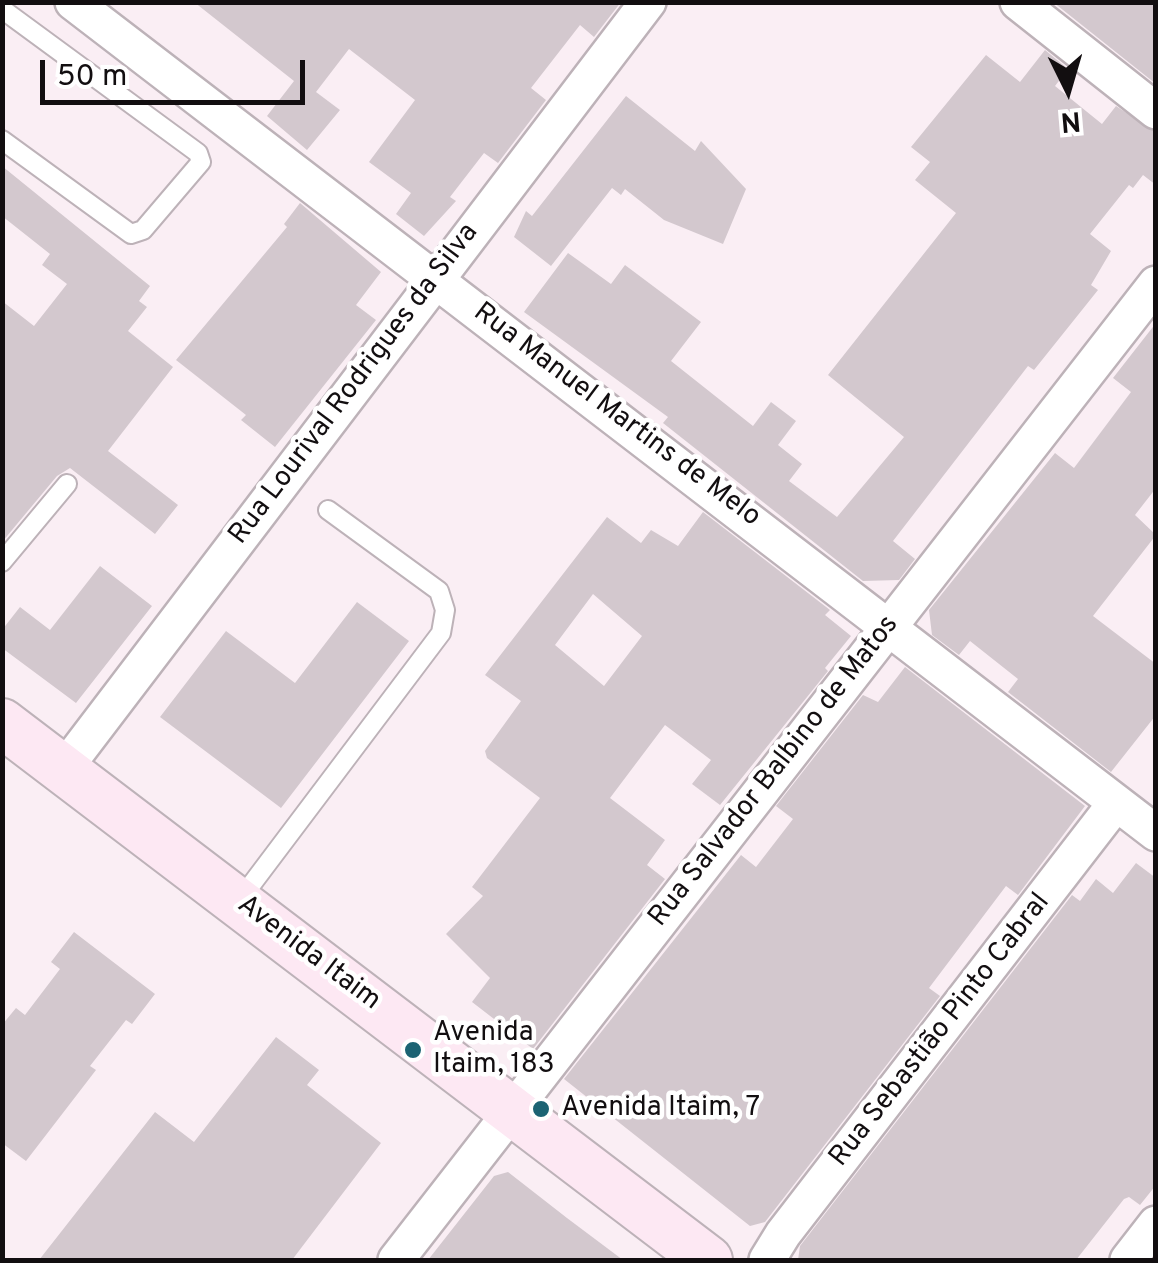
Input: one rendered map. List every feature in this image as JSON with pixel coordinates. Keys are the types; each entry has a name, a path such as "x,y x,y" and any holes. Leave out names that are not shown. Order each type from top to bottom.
{"street":[{"name":"Rua Manuel Martins de Melo","path":"73,2 1156,833"},
{"name":"Rua Lourival Rodrigues da Silva","path":"64,769 648,2"},
{"path":"1018,2 1156,111"},
{"name":"Rua Salvador Balbino de Matos","path":"396,1260 1156,284"},
{"name":"Avenida Itaim","path":"2,722 708,1260"},
{"name":"Rua Sebastião Pinto Cabral","path":"768,1260 783,1234 1116,802"},
{"path":"1128,1260 1156,1224"}],"lane":[{"path":"2,9 198,153 200,162 144,230 131,234 2,140"},
{"path":"2,562 67,484"},
{"path":"238,902 440,632 445,610 439,592 328,510"}],"building":[{"path":"194,2 621,2 594,37 580,25 531,88 546,100 498,163 484,153 450,197 456,201 424,236 396,214 411,193 369,162 415,100 349,49 316,92 340,110 307,150 267,116 294,81"},
{"path":"1053,2 1156,2 1156,84"},
{"path":"1045,50 1068,69 1055,86 1102,124 1116,106 1156,132 1156,185 1143,175 1133,188 1129,185 1090,234 1111,251 1091,285 1098,290 1034,370 1028,366 893,541 915,559 899,580 863,581 663,423 668,417 524,312 568,253 611,284 625,265 701,322 671,361 753,426 771,402 796,421 778,445 802,464 789,481 837,517 904,437 828,375 956,213 915,180 930,162 911,147 986,55 1020,82"},
{"path":"626,96 695,151 701,141 746,189 723,244 664,220 625,189 621,195 612,188 551,266 514,237 526,211 532,216"},
{"path":"2,166 150,286 139,301 147,307 128,331 173,367 108,451 178,505 155,534 70,468 57,476 2,542 2,301 34,326 67,284 42,265 50,254 2,216"},
{"path":"300,203 381,272 356,305 376,320 275,447 241,420 246,415 176,360 287,227 284,224"},
{"path":"1156,323 1156,488 1135,515 1156,535 1093,616 1156,664 1156,715 1111,772 1008,692 1018,679 970,641 959,655 932,635 929,610 1055,453 1074,468 1131,392 1113,378"},
{"path":"703,512 830,610 825,615 851,636 825,668 828,671 720,805 692,784 711,760 665,725 610,798 665,840 647,865 665,879 533,1049 472,1002 490,978 446,934 483,896 472,887 540,798 487,758 485,751 521,701 485,675 607,517 641,543 651,530 678,546","holes":["593,594 642,636 604,686 555,645"]},
{"path":"100,566 152,606 76,703 2,648 2,630 20,607 50,630"},
{"path":"357,602 409,641 281,808 160,717 226,631 295,683"},
{"path":"905,667 1085,806 1018,895 1006,886 929,988 940,996 765,1222 750,1226 564,1079 741,855 756,867 793,819 776,806 863,695 878,702"},
{"path":"1136,863 1156,878 1156,1185 1140,1205 1129,1197 1124,1199 1076,1260 798,1260 800,1246 1072,895 1080,901 1096,879 1113,893"},
{"path":"74,932 155,994 132,1024 126,1020 90,1066 96,1070 26,1161 2,1143 2,1025 16,1008 25,1015 60,969 51,962"},
{"path":"276,1037 319,1070 307,1085 381,1143 292,1260 39,1260 155,1112 194,1142"},
{"path":"508,1172 623,1260 428,1260 494,1176"}],"place":[{"name":"Avenida Itaim, 183","path":"413,1050"},
{"name":"Avenida Itaim, 7","path":"541,1109"}]}
